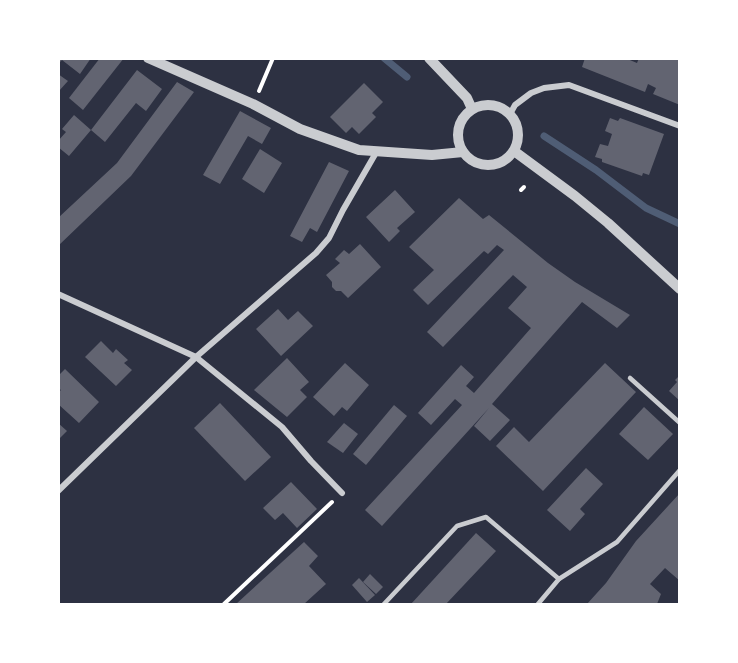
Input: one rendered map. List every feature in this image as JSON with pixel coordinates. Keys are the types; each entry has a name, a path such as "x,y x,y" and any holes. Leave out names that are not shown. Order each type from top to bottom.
{"street":[{"path":"148,58 253,104 300,129 358,150 432,155 463,152"},
{"path":"429,58 467,98 472,109"},
{"path":"510,114 515,105 531,93 544,88 569,85 680,126"},
{"path":"482,105 492,105 510,114 516,122 518,142 507,159 498,164 479,164 463,152 458,134 460,124 472,109 482,105"},
{"path":"514,151 575,196 680,289"},
{"path":"58,491 196,357 316,253 329,238 377,152"},
{"path":"58,294 196,357 282,427 310,461 342,493"}],"lane":[{"path":"630,378 680,423"},
{"path":"538,604 559,579 617,542 680,470"},
{"path":"384,604 457,526 486,517 559,579"}],"path":[{"path":"253,104 273,58"},
{"path":"224,604 342,493"}],"building":[{"path":"58,58 91,58 80,74 62,60 58,64"},
{"path":"100,58 124,58 83,110 69,98"},
{"path":"585,58 625,58 637,63 639,58 680,58 680,105 653,94 656,88 648,84 645,92 582,67"},
{"path":"137,70 162,89 146,111 136,103 105,142 91,130"},
{"path":"58,74 68,81 58,92"},
{"path":"177,82 194,92 131,176 58,246 58,218 117,163"},
{"path":"364,83 383,102 372,113 376,117 359,134 352,127 346,133 330,117"},
{"path":"240,111 271,128 262,144 248,136 220,184 203,175"},
{"path":"74,115 91,130 69,156 58,147 58,141 66,132 62,129"},
{"path":"610,118 618,121 620,118 664,134 649,175 643,173 642,176 602,162 602,159 595,157 600,144 608,146 612,134 605,131"},
{"path":"260,149 282,163 264,193 242,179"},
{"path":"329,162 349,171 317,232 310,228 302,242 290,236"},
{"path":"395,190 415,212 397,228 400,231 389,242 366,217"},
{"path":"459,198 483,219 489,215 575,282 630,315 617,328 582,302 492,404 510,420 490,441 474,426 489,408 382,526 365,510 462,405 455,399 431,425 418,413 461,365 474,377 466,386 474,393 531,328 508,308 527,287 513,275 443,347 427,332 504,250 497,245 488,254 484,251 428,305 413,290 434,270 409,247"},
{"path":"360,244 381,267 348,298 341,291 336,291 332,287 332,282 326,275 340,263 335,259 344,250 349,254"},
{"path":"278,309 288,320 298,311 313,326 281,356 256,329"},
{"path":"101,341 113,353 116,349 128,360 124,363 132,370 116,386 85,357"},
{"path":"287,358 309,382 300,390 307,397 287,417 254,390"},
{"path":"345,363 369,385 347,411 342,407 334,416 313,397"},
{"path":"605,363 636,392 543,491 496,446 514,427 529,442"},
{"path":"65,369 99,402 79,423 58,404 58,393 61,390 58,388 58,376"},
{"path":"680,375 680,401 669,391"},
{"path":"220,403 271,457 245,481 194,428"},
{"path":"394,405 407,416 366,465 353,454"},
{"path":"644,407 673,434 648,460 619,434"},
{"path":"58,423 67,431 58,440"},
{"path":"344,423 358,434 343,453 327,442"},
{"path":"586,468 603,484 580,509 585,514 570,531 547,510"},
{"path":"291,482 317,509 297,528 283,513 275,520 263,508"},
{"path":"680,493 680,581 665,568 650,584 661,594 657,604 587,604 606,583 636,541"},
{"path":"476,533 496,551 446,604 411,604"},
{"path":"304,542 318,556 309,566 326,584 304,604 236,604"},
{"path":"370,574 383,587 376,594 363,582"},
{"path":"359,578 375,595 367,602 352,585"}],"waterway":[{"path":"384,58 407,77"},
{"path":"544,136 596,170 646,208 680,224"}]}
